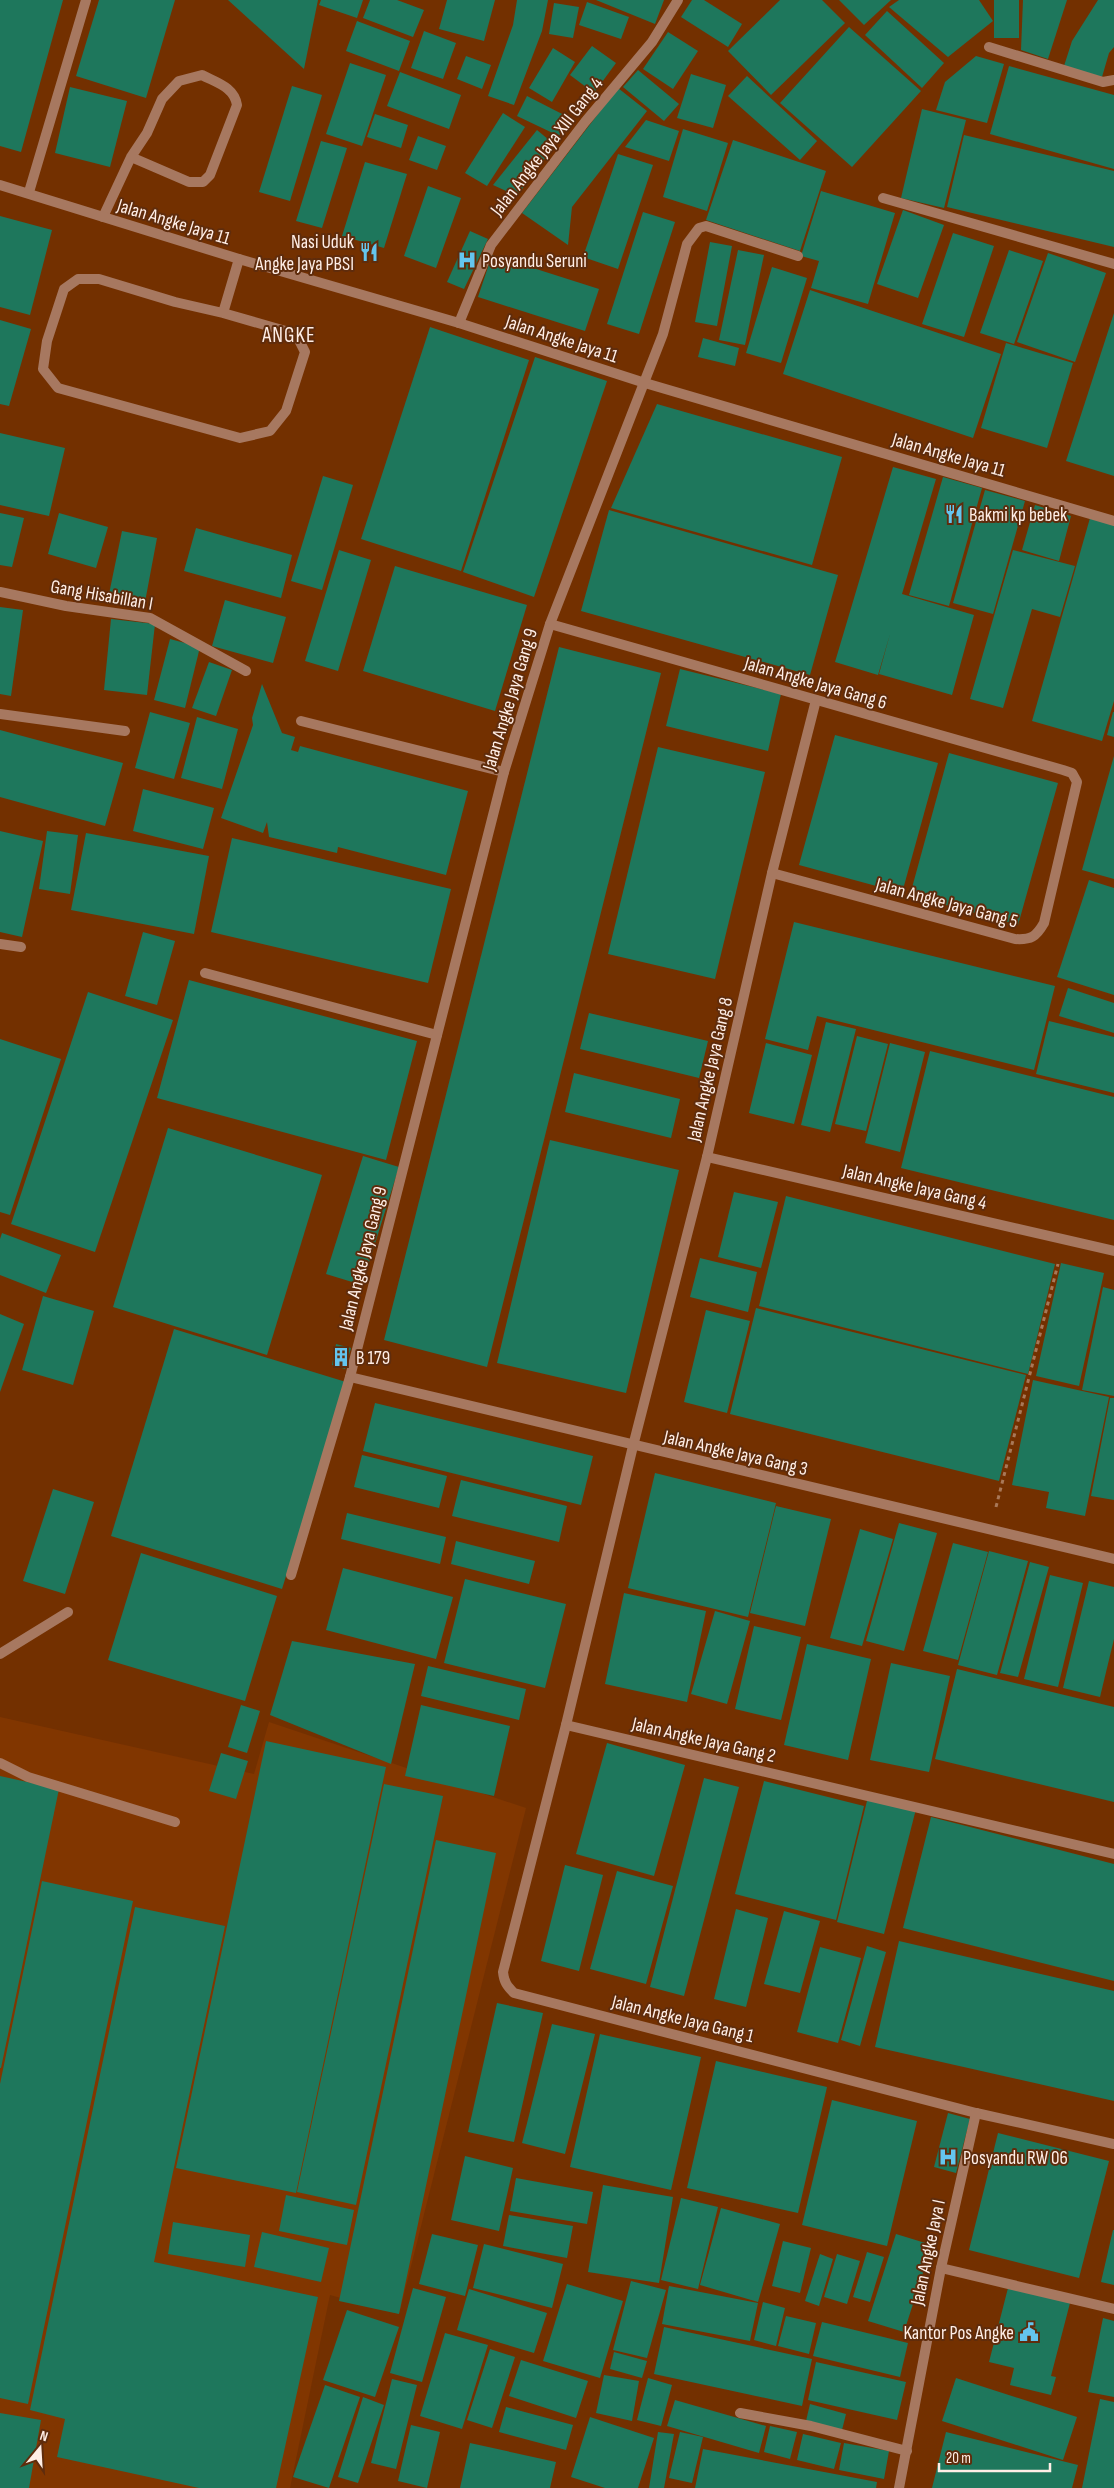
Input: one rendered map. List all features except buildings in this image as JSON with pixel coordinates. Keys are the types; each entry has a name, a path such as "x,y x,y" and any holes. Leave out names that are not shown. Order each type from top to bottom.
{"street":[{"path":"28,192 86,0"},
{"name":"Jalan Angke Jaya XIII Gang 4","path":"458,323 491,245 585,122 652,42 678,0"},
{"path":"989,46 1103,82 1114,80"},
{"path":"102,217 131,156 147,133 162,99 179,81 202,76 231,90 236,96 237,105 210,175 203,182 189,182 131,156"},
{"name":"Jalan Angke Jaya 11","path":"0,185 28,192 239,260 458,323 645,383 1114,521"},
{"path":"883,198 1114,264"},
{"name":"Jalan Angke Jaya Gang 9","path":"291,1575 350,1377 504,772 550,624 663,334 688,244 699,228 706,226 798,256"},
{"path":"223,313 239,260"},
{"path":"78,279 99,279 175,302 223,313 296,334 302,342 305,352 286,411 270,431 240,438 121,406 58,388 43,369 47,341 64,289 78,279"},
{"name":"Gang Hisabillan I","path":"0,592 66,606 150,618 246,671"},
{"name":"Jalan Angke Jaya Gang 6","path":"550,624 1072,774"},
{"name":"Jalan Angke Jaya Gang 8","path":"633,1446 708,1157 772,873 816,700"},
{"path":"0,714 125,731"},
{"path":"301,721 504,772"},
{"name":"Jalan Angke Jaya Gang 5","path":"772,873 1015,939 1029,940 1037,935 1044,923 1076,790 1077,782 1072,774"},
{"path":"0,944 21,947"},
{"path":"205,973 437,1035"},
{"name":"Jalan Angke Jaya Gang 4","path":"708,1157 1114,1251"},
{"name":"Jalan Angke Jaya Gang 3","path":"350,1377 633,1446 1114,1559"},
{"path":"566,1725 633,1446"},
{"path":"0,1654 68,1612"},
{"name":"Jalan Angke Jaya Gang 2","path":"566,1725 1114,1854"},
{"name":"Jalan Angke Jaya Gang 1","path":"566,1725 503,1972 506,1986 514,1993 976,2113 1114,2144"},
{"path":"0,1763 28,1777 175,1822"},
{"name":"Jalan Angke Jaya I","path":"899,2488 941,2268 976,2113"},
{"path":"941,2268 1114,2309"},
{"path":"740,2413 810,2426 907,2451"}],"path":[{"path":"990,1530 1065,1239"}],"shaded area":[{"path":"0,1717 254,1774 269,1722 526,1808 399,2314 330,2295 290,2488 0,2488"}],"place":[{"name":"Nasi Uduk Angke Jaya PBSI","path":"369,252"},
{"name":"Posyandu Seruni","path":"467,260"},
{"name":"Bakmi kp bebek","path":"954,514"},
{"name":"B 179","path":"341,1357"},
{"name":"Posyandu RW 06","path":"948,2157"},
{"name":"Kantor Pos Angke","path":"1029,2332"}],"district":[{"name":"ANGKE","path":"289,335"}]}
